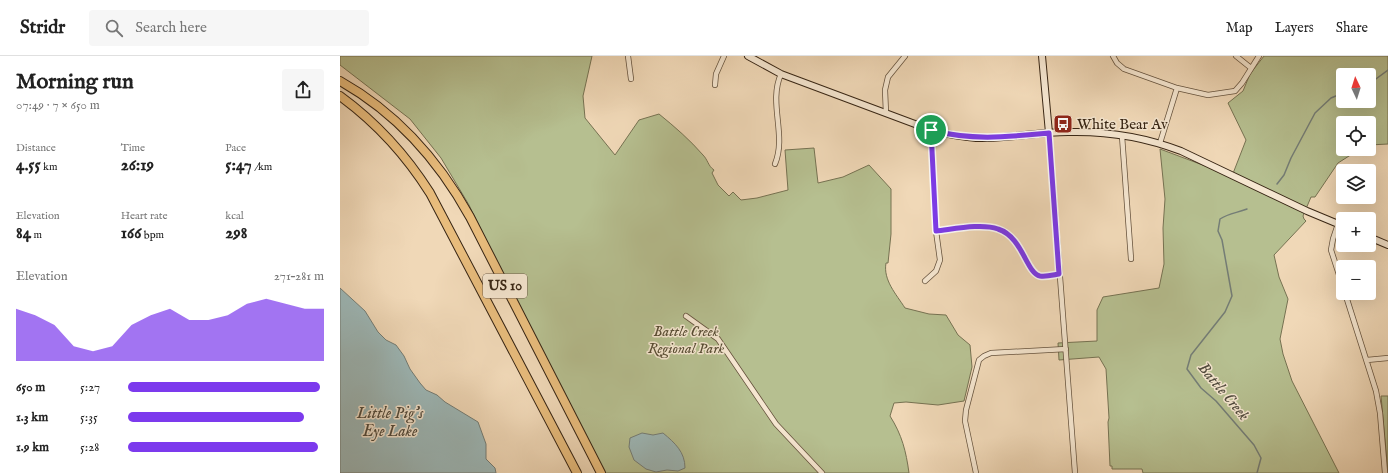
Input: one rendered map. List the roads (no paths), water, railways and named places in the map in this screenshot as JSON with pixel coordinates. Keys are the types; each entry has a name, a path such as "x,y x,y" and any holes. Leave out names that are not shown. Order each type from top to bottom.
{"highway":[{"name":"US 10","path":"340,81 367,98 392,118 428,154 447,178 470,217 602,473"},
{"name":"US 10","path":"340,96 367,117 394,144 411,165 430,193 514,350 577,473"}],"street":[{"path":"628,56 630,78"},
{"path":"714,85 716,74 724,56"},
{"path":"748,56 781,74 931,130 961,137 976,138 1082,132 1122,136 1160,143 1188,154 1336,223"},
{"path":"886,113 885,90 888,78 891,71 905,56"},
{"path":"1042,56 1075,473"},
{"path":"1114,56 1117,63 1124,69 1177,88 1204,95 1231,92 1239,88 1260,56"},
{"path":"1236,56 1251,68"},
{"path":"775,164 779,147 775,93 781,74"},
{"path":"1160,143 1177,88"},
{"path":"925,281 933,276 939,266 940,258 936,231 931,130"},
{"path":"1122,136 1131,259"},
{"path":"936,231 985,227 998,228 1009,234 1017,242 1031,268 1037,274 1043,276 1059,274"},
{"path":"1336,233 1331,250 1336,265"},
{"path":"1376,240 1388,245"},
{"path":"1347,300 1367,360 1380,413 1385,473"},
{"path":"686,316 718,339 776,424 822,473"},
{"path":"976,473 966,434 965,416 979,360 992,353 1066,349"},
{"path":"1367,360 1388,358"}],"water":[{"name":"Little Pig's Eye Lake","path":"340,288 365,311 378,332 386,340 396,345 404,356 410,369 426,390 437,395 445,402 478,422 486,444 486,459 495,468 496,473 340,473"},
{"path":"642,433 653,435 663,433 678,448 685,462 685,468 678,471 667,470 656,472 646,469 634,460 629,447 630,438"}],"waterway":[{"name":"Battle Creek","path":"1376,79 1388,70"},
{"name":"Battle Creek","path":"1277,184 1284,175 1291,158 1315,113 1331,98 1336,96"},
{"name":"Battle Creek","path":"1247,209 1230,214 1220,219 1218,231 1222,240 1232,296 1225,312 1191,355 1187,369 1201,388 1216,401 1254,445 1261,458 1257,473"}],"place":[{"name":"White Bear Av","path":"1063,124"}],"park label":[{"name":"Battle Creek Regional Park","path":"686,340"}]}
